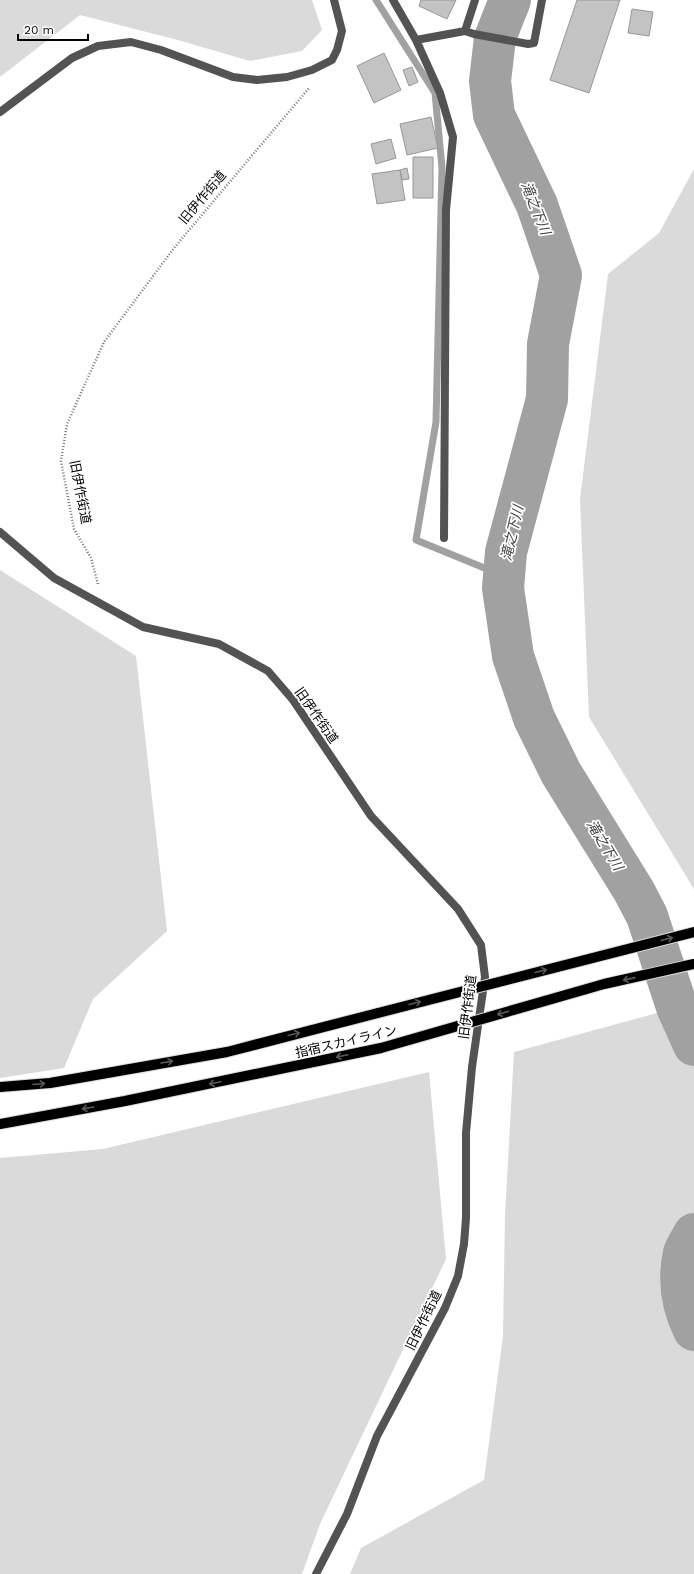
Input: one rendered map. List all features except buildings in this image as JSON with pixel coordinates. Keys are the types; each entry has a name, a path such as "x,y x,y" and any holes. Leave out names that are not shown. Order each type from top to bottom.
{"main road":[{"name":"指宿スカイライン","path":"0,1087 50,1083 227,1052 694,932"},
{"name":"指宿スカイライン","path":"0,1124 125,1101 381,1048 604,984 694,964"}],"street":[{"path":"0,112 72,58 98,46 131,42 161,50 233,77 257,80 300,74 312,70 332,60 342,31 334,0"},
{"path":"393,0 416,40 440,93 453,137 446,210 444,538"},
{"path":"465,31 475,0"},
{"path":"416,40 465,31 528,44 534,42 542,0"},
{"path":"0,532 54,578 104,605"},
{"name":"旧伊作街道","path":"104,605 143,627 219,644 268,671 293,700 371,816 458,909 481,945 485,977 472,1067 466,1133 466,1224 458,1276 445,1308 377,1436 347,1514 316,1574"}],"path":[{"name":"旧伊作街道","path":"104,605 91,558 74,529 61,461 67,424 104,342 174,248 312,84"}],"shaded area":[{"path":"0,0 312,0 322,30 302,51 250,61 178,40 80,15 0,77"},
{"path":"694,169 694,889 589,717 580,499 608,274 659,233"},
{"path":"0,570 136,656 167,931 93,999 64,1068 0,1078"},
{"path":"694,1003 694,1574 350,1574 361,1548 484,1480 503,1336 505,1215 514,1052"},
{"path":"429,1072 446,1259 320,1524 302,1574 0,1574 0,1158 103,1149"}],"waterway":[{"path":"376,0 435,93 442,168 436,422 416,540 504,576"},
{"name":"滝之下川","path":"510,0 495,38 490,81 494,115 537,205 561,275 548,344 547,399 506,552 503,588 513,656 534,718 561,773 634,891 647,916 677,1007 694,1045"},
{"name":"滝之下川","path":"694,1234 684,1253 681,1273 684,1302 694,1330"}]}
